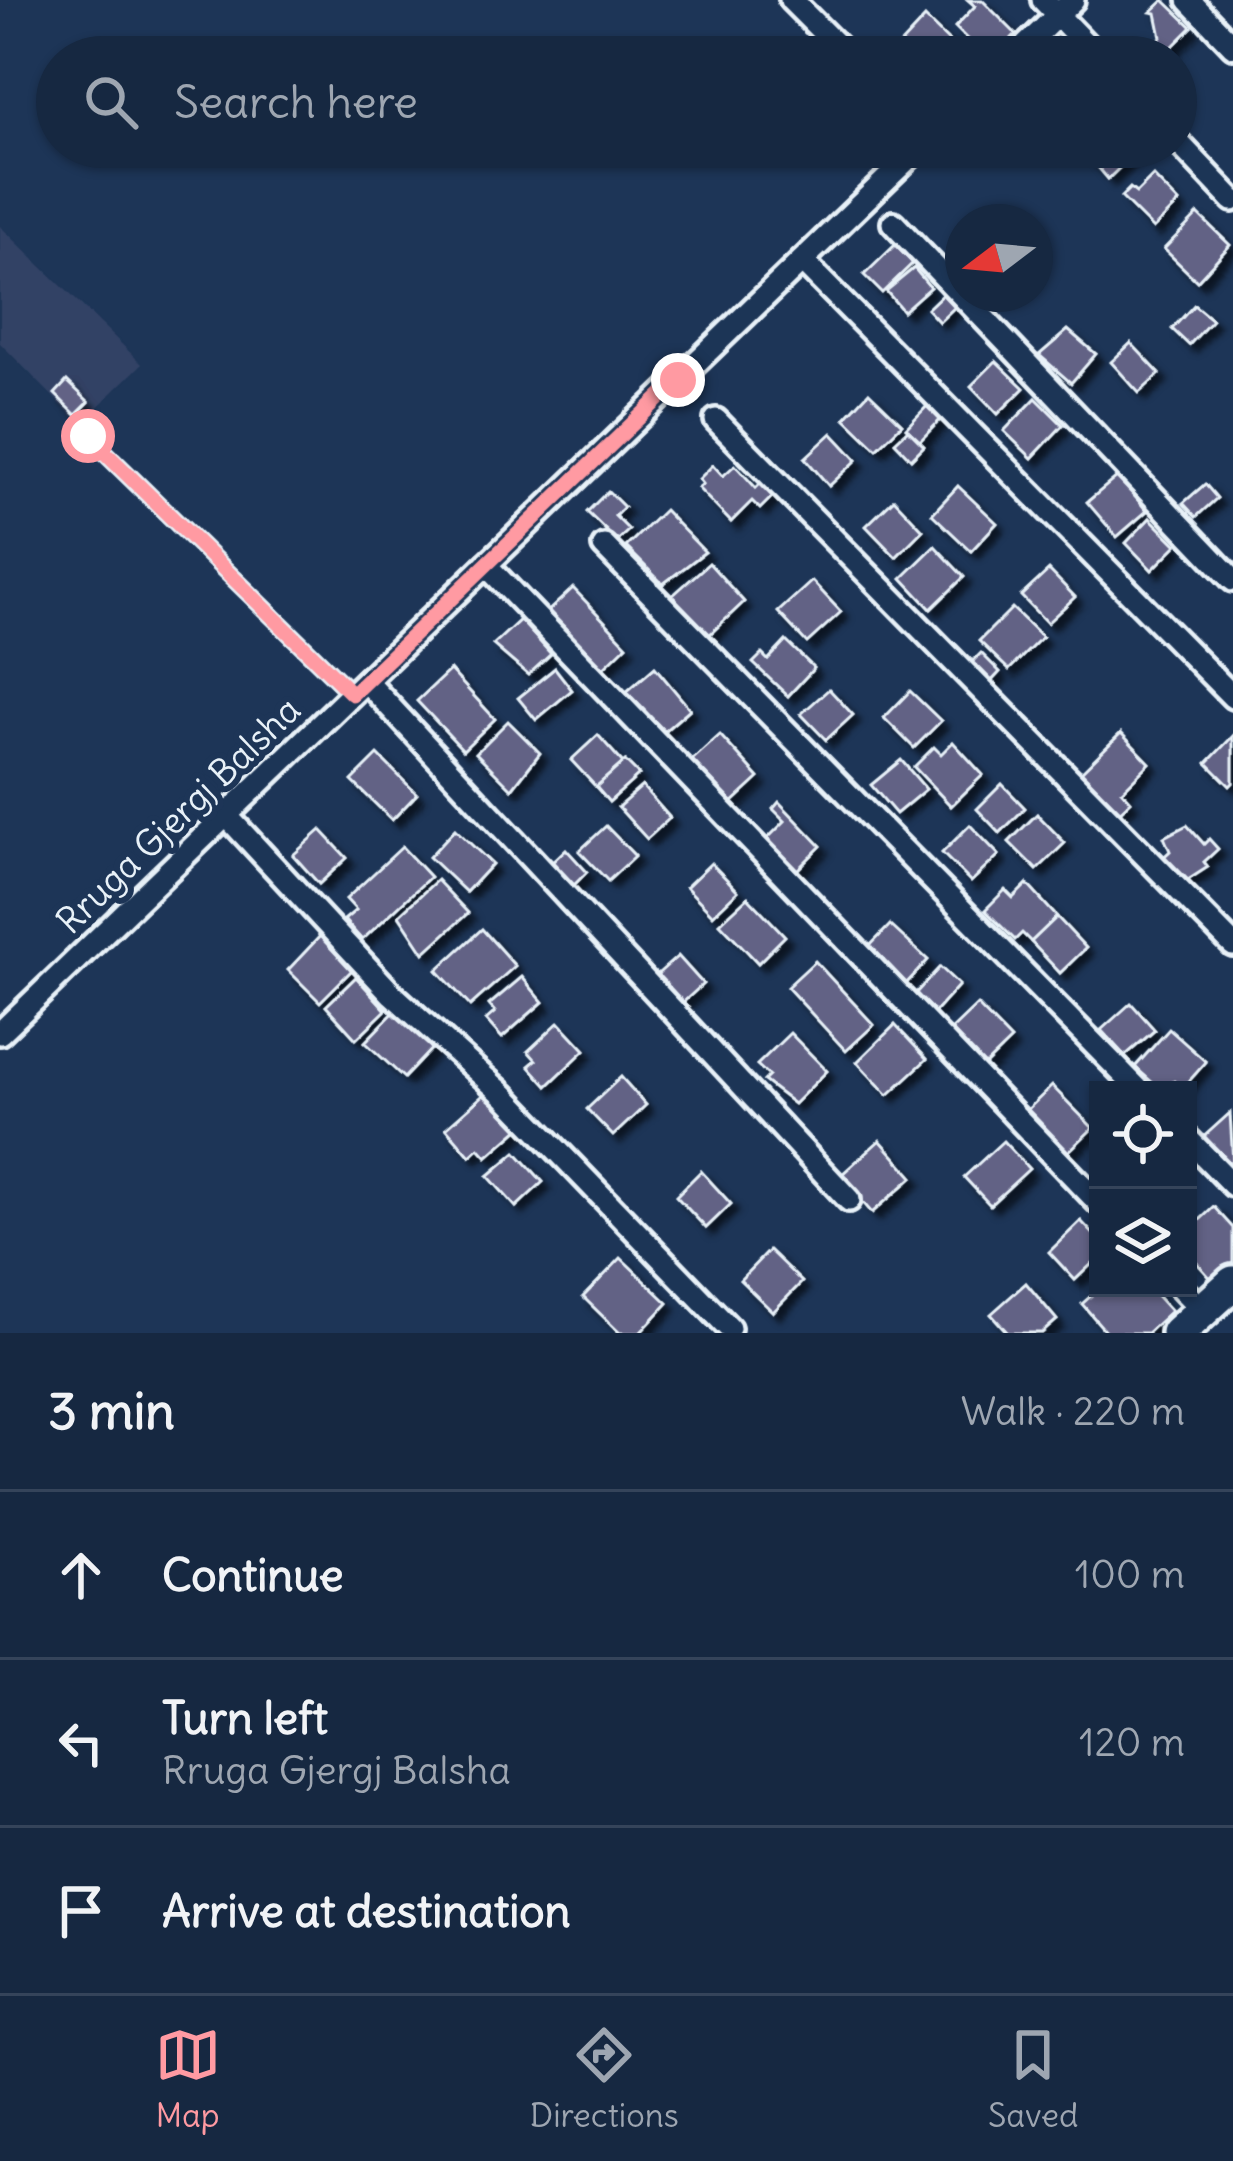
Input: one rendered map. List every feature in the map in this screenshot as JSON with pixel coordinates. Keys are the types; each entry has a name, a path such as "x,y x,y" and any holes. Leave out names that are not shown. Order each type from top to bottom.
{"main road":[{"path":"1187,1310 1233,1283"}],"street":[{"path":"791,0 827,36"},
{"path":"1190,0 1233,46"},
{"path":"1032,36 1058,5 1082,36"},
{"path":"1197,162 1233,200"},
{"name":"Rruga Gjergj Balsha","path":"0,1033 898,168"},
{"path":"893,223 1233,580"},
{"path":"802,261 1233,698"},
{"path":"716,420 1233,946"},
{"path":"604,546 1130,1081"},
{"path":"486,565 1089,1193"},
{"path":"359,687 849,1200"},
{"path":"225,814 392,994 504,1095 729,1328"},
{"path":"1197,1148 1233,1185"}],"lane":[{"path":"88,436 359,687"}],"shaded area":[{"path":"0,226 142,364 80,424 0,343"}],"building":[{"path":"968,0 982,0 1016,34 964,36 955,27 975,6"},
{"path":"1164,0 1192,27 1183,36 1161,36 1156,13 1151,12"},
{"path":"925,18 944,36 908,36"},
{"path":"1099,168 1119,168 1108,179"},
{"path":"1153,176 1179,203 1153,229 1121,197 1130,188 1136,193"},
{"path":"1198,214 1230,245 1197,281 1164,249"},
{"path":"895,245 913,263 882,293 864,275"},
{"path":"914,268 930,287 903,311 886,291"},
{"path":"945,292 945,312 950,312 939,322 927,309"},
{"path":"1194,305 1212,320 1189,345 1172,329"},
{"path":"1068,330 1096,354 1071,383 1039,355"},
{"path":"1131,343 1160,374 1139,393 1111,362"},
{"path":"996,361 1024,388 998,414 971,386"},
{"path":"67,381 89,402 76,415 55,394"},
{"path":"869,392 902,424 877,449 845,418"},
{"path":"1036,398 1063,425 1032,458 1004,431"},
{"path":"928,405 942,418 920,441 906,428"},
{"path":"908,430 924,446 911,459 895,442"},
{"path":"832,433 857,460 829,486 805,458"},
{"path":"713,465 723,476 735,465 756,488 763,481 775,494 760,509 752,501 731,522 698,488 703,484 699,479"},
{"path":"1118,476 1147,511 1117,537 1087,502"},
{"path":"1205,484 1217,498 1196,517 1183,503"},
{"path":"958,486 997,523 971,551 932,514"},
{"path":"608,491 624,507 615,516 629,530 617,541 587,512"},
{"path":"894,499 923,530 896,557 866,526"},
{"path":"664,510 705,552 663,584 626,547"},
{"path":"1150,518 1177,545 1152,570 1126,543"},
{"path":"935,546 964,577 931,609 902,578"},
{"path":"709,563 744,602 708,636 672,596"},
{"path":"1049,570 1075,597 1047,623 1021,596"},
{"path":"812,581 841,612 807,643 778,612"},
{"path":"573,588 627,645 599,672 544,615"},
{"path":"1012,608 1042,637 1009,670 979,641"},
{"path":"520,620 551,654 528,675 493,645"},
{"path":"786,641 814,668 788,696 753,663 762,654 768,660"},
{"path":"981,653 1000,672 988,685 969,665"},
{"path":"655,667 690,709 660,735 625,693"},
{"path":"555,668 572,690 536,720 518,698"},
{"path":"450,670 495,719 463,750 417,701"},
{"path":"829,689 853,715 826,740 801,714"},
{"path":"910,691 941,721 914,748 884,718"},
{"path":"508,721 540,753 512,789 476,753"},
{"path":"1121,733 1150,763 1122,791 1131,801 1113,818 1075,778"},
{"path":"598,735 623,763 596,787 571,760"},
{"path":"720,735 759,778 732,803 692,760"},
{"path":"1233,736 1233,783 1230,786 1207,763"},
{"path":"953,742 983,775 951,806 914,767 934,747 941,754"},
{"path":"378,755 417,794 392,820 352,781"},
{"path":"901,760 926,789 896,814 871,785"},
{"path":"625,761 639,775 609,802 596,787"},
{"path":"1002,784 1025,808 1000,833 977,809"},
{"path":"642,786 670,818 647,839 618,807"},
{"path":"779,802 821,846 794,873 764,842 785,821 773,809"},
{"path":"1037,814 1065,843 1037,870 1009,842"},
{"path":"970,825 999,855 971,882 942,853"},
{"path":"1187,825 1204,844 1209,839 1218,849 1204,862 1208,867 1177,887 1157,863 1170,851 1164,837"},
{"path":"606,826 635,856 608,881 579,851"},
{"path":"455,829 492,864 466,892 429,857"},
{"path":"321,830 347,858 319,884 293,855"},
{"path":"402,847 430,877 362,940 344,920 356,910 346,899"},
{"path":"566,849 587,872 569,890 547,867"},
{"path":"711,863 738,891 713,915 686,887"},
{"path":"437,880 468,913 424,953 399,915"},
{"path":"1027,884 1057,917 1031,942 1022,933 1015,940 985,910 1005,890 1013,898"},
{"path":"748,897 785,936 758,963 720,923"},
{"path":"1057,917 1086,948 1060,973 1031,942"},
{"path":"890,925 928,960 904,986 866,950"},
{"path":"482,929 515,966 470,1006 437,970"},
{"path":"323,933 356,966 320,1002 288,970"},
{"path":"678,956 703,984 678,1007 652,979"},
{"path":"815,961 874,1025 846,1051 787,987"},
{"path":"940,967 959,985 935,1012 915,994"},
{"path":"356,977 386,1010 356,1039 326,1006"},
{"path":"522,977 543,1002 502,1038 486,1020 495,1012 489,1005"},
{"path":"1131,1003 1155,1030 1125,1056 1101,1030"},
{"path":"977,1005 1011,1040 984,1066 951,1030"},
{"path":"399,1007 437,1043 404,1078 365,1042"},
{"path":"559,1022 585,1050 547,1086 529,1066 536,1060 528,1051"},
{"path":"895,1025 927,1059 888,1095 857,1062"},
{"path":"1169,1029 1206,1062 1189,1081 1151,1081 1135,1067"},
{"path":"790,1033 827,1071 794,1104 764,1081 769,1076 757,1065"},
{"path":"621,1077 646,1105 613,1136 587,1109"},
{"path":"1052,1086 1089,1124 1089,1132 1066,1154 1025,1112"},
{"path":"488,1091 520,1128 487,1157 479,1148 470,1156 446,1128"},
{"path":"1230,1113 1233,1163 1226,1169 1200,1140"},
{"path":"880,1140 913,1177 872,1213 840,1176"},
{"path":"1003,1141 1029,1169 990,1205 964,1177"},
{"path":"516,1152 543,1182 516,1207 488,1176"},
{"path":"701,1171 731,1204 706,1228 676,1196"},
{"path":"1214,1207 1233,1228 1233,1264 1213,1281 1197,1263 1197,1223"},
{"path":"1081,1221 1089,1229 1089,1267 1075,1280 1049,1252"},
{"path":"769,1250 802,1282 773,1312 740,1280"},
{"path":"621,1258 668,1303 640,1333 620,1333 583,1297"},
{"path":"1026,1283 1057,1320 1042,1333 1008,1333 991,1314"},
{"path":"1090,1297 1158,1297 1171,1311 1147,1333 1107,1333 1082,1304"}],"route":[{"path":"88,436 352,694 678,380"}]}
